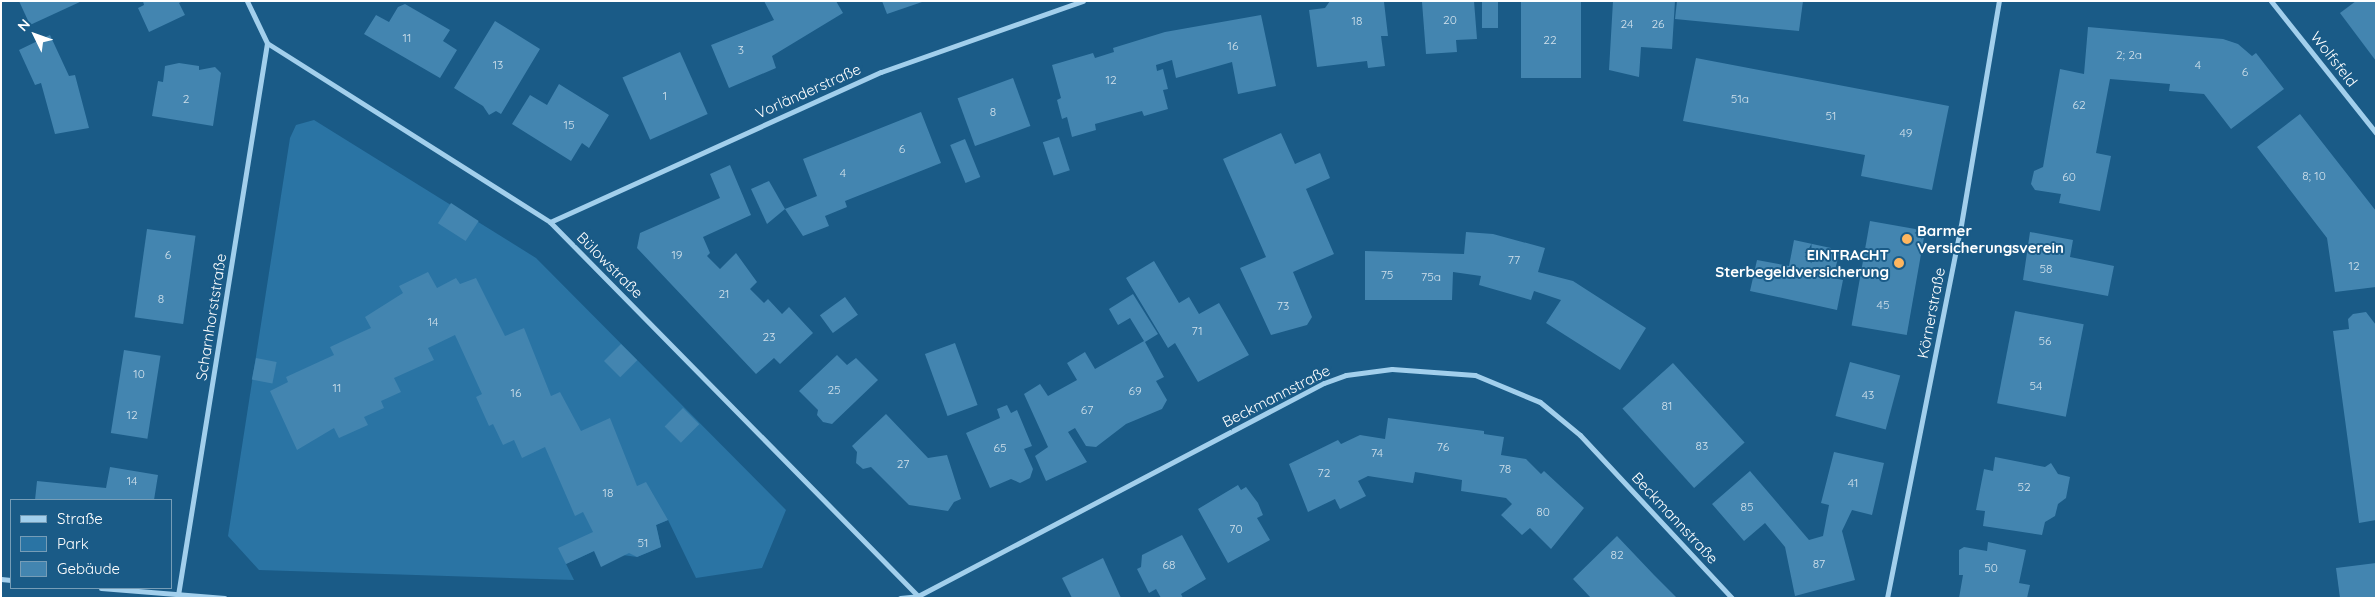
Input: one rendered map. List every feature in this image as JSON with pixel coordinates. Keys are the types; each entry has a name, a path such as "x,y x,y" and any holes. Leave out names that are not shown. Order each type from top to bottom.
{"street":[{"path":"247,1 267,44"},
{"name":"Vorländerstraße","path":"550,222 881,72 1083,1"},
{"name":"Körnerstraße","path":"1887,598 1961,224 1999,1"},
{"name":"Wolfsfeld","path":"2271,1 2376,133"},
{"name":"Bülowstraße","path":"267,44 550,222 919,597"},
{"name":"Scharnhorststraße","path":"178,594 267,44"},
{"name":"Beckmannstraße","path":"900,598 919,597 1324,383 1346,375 1392,369 1475,376 1540,402 1580,435 1732,598"},
{"path":"114,589 225,598"}],"green space":[{"path":"314,120 536,258 786,510 762,568 696,578 668,520 656,525 661,547 637,557 594,551 566,564 574,580 259,570 228,536 290,138 296,125"}],"building":[{"path":"19,1 82,1 30,25"},
{"path":"143,1 183,1 179,3 185,15 149,32 138,8 144,5"},
{"path":"764,1 836,1 843,13 772,56 776,68 729,88 711,45 774,20"},
{"path":"882,1 925,1 887,14"},
{"path":"1330,1 1384,2 1388,36 1381,36 1385,66 1368,68 1367,61 1317,67 1309,10 1325,8"},
{"path":"1474,1 1477,39 1456,40 1457,52 1426,54 1422,2"},
{"path":"1482,1 1498,1 1498,28 1482,28"},
{"path":"1521,1 1581,1 1581,78 1521,78"},
{"path":"1613,1 1675,1 1672,49 1641,47 1639,77 1609,70"},
{"path":"1677,1 1803,1 1799,31 1675,19"},
{"path":"2356,1 2376,1 2376,61 2340,13"},
{"path":"405,4 450,30 443,41 457,50 440,78 364,34 376,15 389,22 398,7"},
{"path":"1261,15 1276,86 1238,94 1232,62 1176,78 1172,60 1156,65 1157,71 1163,69 1168,89 1163,90 1168,109 1144,116 1142,111 1095,124 1096,130 1072,137 1067,117 1062,119 1057,100 1061,98 1052,65 1093,53 1095,58 1114,52 1113,48 1165,32"},
{"path":"495,21 540,49 501,114 496,111 489,115 483,106 454,88"},
{"path":"2088,27 2223,39 2238,44 2252,56 2256,53 2284,89 2231,129 2204,94 2169,91 2170,84 2110,79 2096,153 2111,156 2100,211 2059,203 2061,194 2035,190 2031,184 2034,171 2043,167 2060,69 2084,74"},
{"path":"50,35 69,76 75,75 89,128 55,134 41,83 35,85 19,50"},
{"path":"680,52 708,114 650,140 622,78"},
{"path":"1696,58 1949,106 1932,190 1861,176 1865,155 1683,121"},
{"path":"179,63 199,66 199,70 215,67 221,73 213,126 152,116 158,81 163,82 165,66"},
{"path":"1013,78 1030,126 975,146 958,98"},
{"path":"559,84 609,115 589,148 582,143 571,161 512,124 530,95 547,105"},
{"path":"921,112 941,163 845,201 847,207 825,216 829,226 803,236 785,209 817,196 803,159"},
{"path":"2300,114 2376,211 2376,287 2335,292 2327,238 2257,147"},
{"path":"1281,133 1295,164 1320,153 1330,178 1306,189 1334,254 1293,272 1312,317 1307,325 1271,335 1240,268 1266,257 1223,159"},
{"path":"1059,137 1070,170 1054,176 1043,142"},
{"path":"965,139 980,177 966,183 950,145"},
{"path":"730,165 751,215 703,237 710,253 707,256 720,269 736,253 757,282 750,289 764,303 768,299 782,314 789,307 813,333 780,364 774,358 756,374 637,248 640,233 720,198 710,174"},
{"path":"769,181 785,209 767,224 751,189"},
{"path":"451,203 479,221 466,241 438,223"},
{"path":"1870,221 1925,231 1907,335 1852,325"},
{"path":"147,229 196,236 183,324 135,317"},
{"path":"1466,232 1493,234 1545,248 1538,272 1573,281 1646,328 1620,370 1546,323 1561,300 1534,291 1531,300 1479,285 1481,276 1453,272 1452,300 1365,300 1365,251 1464,254"},
{"path":"2030,232 2073,240 2070,257 2114,266 2108,296 2023,280"},
{"path":"1794,240 1840,250 1833,278 1843,280 1837,310 1750,291 1757,260 1789,266"},
{"path":"1154,261 1179,303 1189,297 1199,314 1219,303 1249,355 1198,382 1175,343 1168,348 1126,278"},
{"path":"428,272 437,288 456,278 460,284 476,278 505,336 524,328 551,396 560,392 581,431 610,418 637,486 646,482 668,520 656,525 661,547 637,557 629,553 601,567 594,551 566,564 558,548 593,532 583,512 575,516 545,447 522,458 514,440 503,445 493,424 489,426 476,397 482,394 455,335 428,348 434,360 394,378 401,392 381,401 384,408 364,417 368,425 339,438 334,428 297,450 270,391 288,382 286,377 334,355 330,347 371,328 365,317 403,293 399,286"},
{"path":"1133,294 1158,334 1145,342 1164,377 1156,381 1167,400 1162,409 1126,424 1096,447 1086,446 1075,428 1068,432 1087,462 1046,481 1035,456 1048,447 1024,394 1040,384 1048,396 1077,380 1067,363 1085,352 1095,369 1144,341 1130,318 1118,325 1109,309"},
{"path":"845,297 858,315 833,333 820,315"},
{"path":"2015,311 2084,324 2066,417 1997,403"},
{"path":"2366,312 2376,325 2376,520 2359,523 2333,331 2349,329 2348,319 2353,314"},
{"path":"955,343 978,405 948,416 925,354"},
{"path":"621,344 637,360 620,377 604,361"},
{"path":"124,350 161,356 147,439 111,433"},
{"path":"837,355 847,365 856,358 878,380 832,424 823,422 817,415 818,410 799,391"},
{"path":"256,358 277,362 272,384 252,380"},
{"path":"1850,362 1900,375 1886,430 1836,416"},
{"path":"1673,363 1745,443 1694,488 1622,409"},
{"path":"1007,405 1011,413 1017,410 1032,446 1024,449 1033,469 1030,478 1020,483 1011,479 990,488 966,433 1000,418 997,409"},
{"path":"683,408 699,424 681,443 665,426"},
{"path":"886,414 928,458 947,455 961,499 954,502 948,511 909,505 871,467 863,469 856,463 857,452 852,446"},
{"path":"1388,418 1484,431 1484,434 1504,437 1501,455 1526,459 1541,474 1544,471 1584,508 1551,549 1530,528 1522,535 1501,515 1512,504 1506,498 1461,491 1462,480 1415,472 1413,483 1368,476 1358,481 1366,496 1340,509 1335,499 1308,512 1289,464 1338,440 1341,444 1360,435 1385,439"},
{"path":"1834,452 1884,463 1872,515 1852,510 1842,531 1855,580 1795,596 1785,547 1765,523 1744,541 1712,504 1750,471 1809,540 1823,536 1829,505 1821,503"},
{"path":"1995,457 2045,467 2051,463 2058,474 2070,477 2066,498 2058,504 2055,516 2045,522 2042,535 1983,526 1985,511 1976,510 1984,469 1993,471"},
{"path":"110,467 158,475 154,499 35,499 37,481 106,488"},
{"path":"1238,485 1241,490 1246,487 1258,503 1263,515 1257,518 1270,540 1228,563 1198,509"},
{"path":"1182,535 1206,579 1181,594 1183,598 1161,598 1156,589 1149,593 1137,569 1141,567 1142,555"},
{"path":"1617,536 1677,598 1591,598 1573,579"},
{"path":"1988,542 2026,550 2019,583 2030,585 2027,598 1959,598 1963,575 1959,575 1959,550 1964,547 1987,551"},
{"path":"1103,558 1121,598 1072,598 1062,578"},
{"path":"2376,563 2376,598 2340,598 2336,568"}],"place":[{"name":"Barmer Versicherungsverein","path":"1907,239"},
{"name":"EINTRACHT Sterbegeldversicherung","path":"1899,263"}]}
